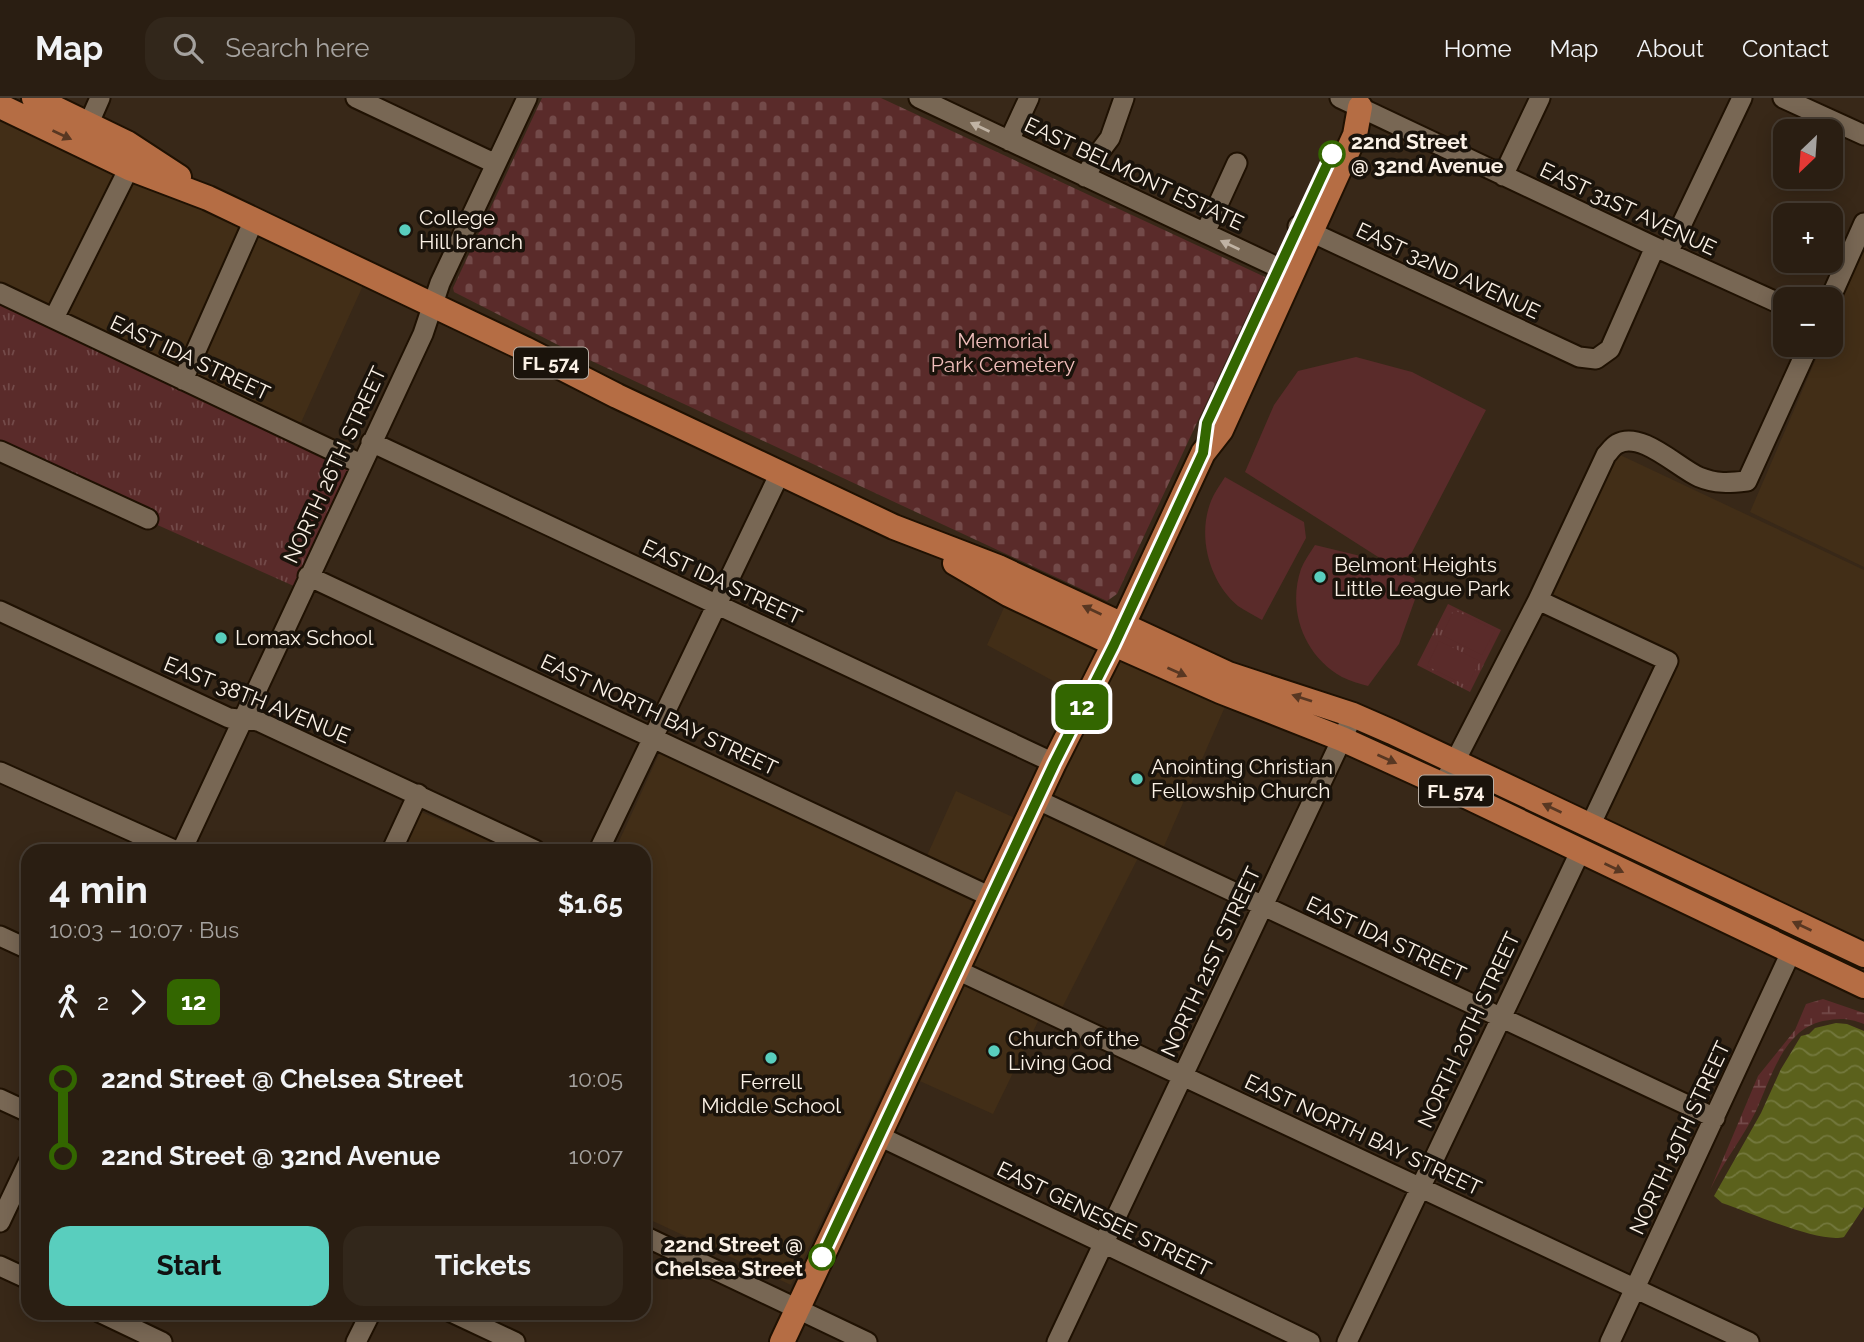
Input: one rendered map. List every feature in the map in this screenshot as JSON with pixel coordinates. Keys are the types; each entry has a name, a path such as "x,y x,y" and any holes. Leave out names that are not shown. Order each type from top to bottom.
{"main road":[{"name":"FL 574","path":"34,98 89,123 157,161 208,198"},
{"path":"782,1342 1054,764 1119,635 1203,453 1207,423 1305,229 1355,101"},
{"name":"FL 574","path":"0,106 130,168 208,198 894,527 1008,594 1228,674 1353,715 1864,956"},
{"name":"FL 574","path":"1119,635 1220,691 1342,739 1443,785 1864,986"},
{"path":"1507,816 1563,835 1581,833 1590,826"}],"street":[{"path":"89,123 100,98"},
{"path":"356,98 496,164"},
{"name":"NORTH 26TH STREET","path":"185,844 423,334 440,284 527,98"},
{"name":"EAST BELMONT ESTATE","path":"919,98 1285,270"},
{"path":"1009,141 1029,98"},
{"path":"1085,177 1110,138 1124,98"},
{"path":"1503,176 1540,98"},
{"path":"1661,250 1742,98"},
{"path":"1783,98 1864,135"},
{"name":"EAST 31ST AVENUE","path":"1355,101 1503,176 1773,301"},
{"path":"1205,233 1237,163"},
{"path":"54,318 130,168"},
{"path":"183,380 254,220"},
{"path":"1835,287 1864,223"},
{"name":"EAST 32ND AVENUE","path":"1305,229 1578,357 1595,359 1610,349 1661,250"},
{"name":"EAST IDA STREET","path":"0,293 361,464"},
{"path":"1443,785 1538,600 1606,455 1618,443 1634,440 1647,444 1699,477 1723,484 1747,481 1804,357"},
{"name":"EAST IDA STREET","path":"371,443 1054,764"},
{"path":"0,451 148,519"},
{"path":"602,844 780,473"},
{"name":"EAST NORTH BAY STREET","path":"308,576 991,897"},
{"path":"1538,600 1668,661 1590,826"},
{"name":"EAST 38TH AVENUE","path":"0,611 229,718 258,721 522,844"},
{"name":"NORTH 21ST STREET","path":"1057,1342 1353,715"},
{"path":"0,772 161,844"},
{"path":"395,844 418,794"},
{"name":"EAST IDA STREET","path":"1038,800 1715,1118"},
{"name":"NORTH 20TH STREET","path":"1347,1342 1580,852"},
{"path":"0,936 21,946"},
{"name":"NORTH 19TH STREET","path":"1610,1342 1791,952"},
{"name":"EAST NORTH BAY STREET","path":"957,970 1749,1342"},
{"path":"0,1099 21,1109"},
{"name":"EAST GENESEE STREET","path":"879,1136 1310,1342"},
{"path":"0,1222 21,1178"},
{"path":"651,1239 867,1342"},
{"path":"0,1266 21,1276"},
{"path":"116,1320 162,1342"},
{"path":"356,1342 367,1320"},
{"path":"468,1320 515,1342"}],"shaded area":[{"path":"0,114 120,171 51,309 0,285"},
{"path":"132,177 245,224 180,370 63,314"},
{"path":"257,229 365,281 299,427 191,376"},
{"path":"1864,248 1864,567 1750,512 1817,357 1843,357 1843,296"},
{"path":"1616,453 1864,570 1864,946 1601,826 1673,654 1549,595"},
{"path":"1007,601 1105,648 1081,696 987,645"},
{"path":"1117,654 1227,702 1162,851 1047,796"},
{"name":"Ferrell Middle School","path":"660,752 974,899 791,1285 651,1220 651,844 618,844"},
{"path":"956,791 1019,820 988,888 926,858"},
{"path":"1041,809 1139,856 1061,1010 966,966"},
{"path":"419,811 496,844 405,844"},
{"path":"960,979 1040,1017 993,1114 913,1078"}],"green space":[{"name":"Memorial Park Cemetery","path":"542,98 881,98 1265,277 1117,594 1107,601 568,350 454,292 453,288"},
{"path":"0,301 352,468 296,587 153,523 157,515 0,443"},
{"path":"1356,357 1412,372 1486,410 1410,556 1386,562 1245,472 1274,405 1298,371"},
{"path":"1225,477 1304,522 1306,538 1262,620 1238,606 1228,596 1208,558 1205,529 1207,515 1212,498"},
{"path":"1315,545 1377,560 1414,578 1418,591 1399,644 1368,686 1345,678 1329,668 1318,657 1302,630 1296,600 1297,585 1302,566"},
{"path":"1448,604 1501,630 1470,692 1417,665"},
{"path":"1454,610 1495,630 1482,655 1442,635"},
{"path":"1439,641 1480,661 1467,686 1427,666"},
{"path":"1823,999 1864,1013 1864,1024 1848,1020 1829,1020 1810,1026 1798,1034 1780,1057 1751,1121 1710,1190 1758,1076 1795,1030 1806,1004"}],"water":[{"path":"1836,1023 1864,1031 1864,1207 1844,1237 1833,1238 1784,1226 1722,1203 1714,1196 1801,1036 1809,1034 1815,1028"}],"bus line":[{"name":"12","path":"822,1257 1203,453 1207,423 1332,154"}],"place":[{"name":"22nd Street @ 32nd Avenue","path":"1332,154"},
{"name":"College Hill branch","path":"405,230"},
{"name":"Belmont Heights Little League Park","path":"1320,577"},
{"name":"Lomax School","path":"221,638"},
{"name":"Anointing Christian Fellowship Church","path":"1137,779"},
{"name":"Church of the Living God","path":"994,1051"},
{"name":"Ferrell Middle School","path":"771,1058"},
{"name":"22nd Street @ Chelsea Street","path":"822,1257"}]}
